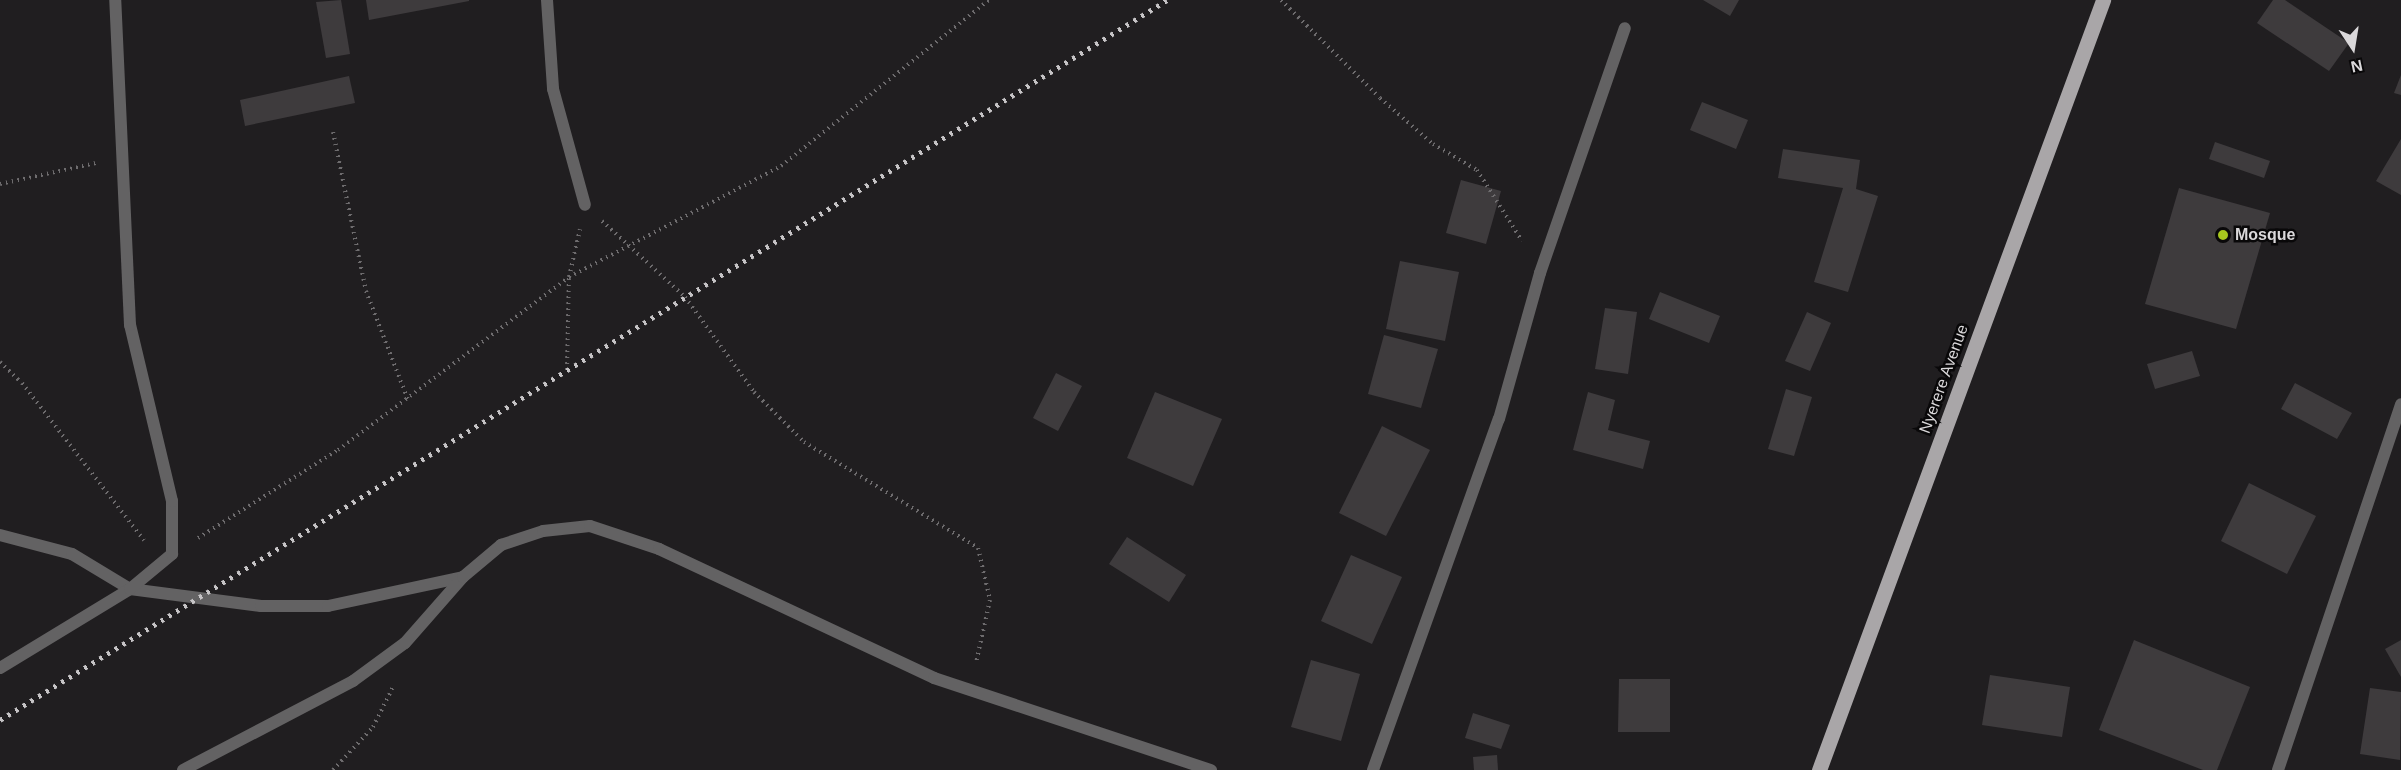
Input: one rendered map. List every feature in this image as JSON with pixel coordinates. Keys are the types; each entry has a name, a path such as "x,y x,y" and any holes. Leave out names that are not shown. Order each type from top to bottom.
{"main road":[{"name":"Nyerere Avenue","path":"1819,770 2103,0"}],"street":[{"path":"0,668 130,589 172,554 172,501 130,325 120,159 115,0"},
{"path":"547,0 554,89 585,205"},
{"path":"1373,770 1499,419 1540,273 1625,28"},
{"path":"2278,770 2401,404"},
{"path":"183,770 353,681 405,643 464,577 501,545 543,531 590,526 659,549 968,690 1211,770"},
{"path":"0,535 72,554 130,589 250,605 328,606 464,577"}],"path":[{"path":"172,554 408,400 569,277 781,166 989,0"},
{"path":"1281,0 1380,98 1433,144 1478,170 1540,273"},
{"path":"333,132 366,291 408,400"},
{"path":"0,183 120,159"},
{"path":"585,205 685,297 754,392 804,442 978,548 990,600 968,690"},
{"path":"567,370 569,277 585,205"},
{"path":"0,362 44,409 102,492 162,562"},
{"path":"333,770 373,727 392,691 405,643"}],"building":[{"path":"341,0 350,54 326,58 316,2"},
{"path":"366,0 469,0 469,1 369,20"},
{"path":"1703,0 1739,0 1730,16"},
{"path":"2273,0 2285,0 2349,43 2329,71 2257,23"},
{"path":"2401,75 2401,95 2394,93"},
{"path":"349,76 355,103 245,126 240,100"},
{"path":"1702,102 1748,120 1736,149 1690,130"},
{"path":"2401,139 2401,195 2376,181"},
{"path":"2215,142 2270,161 2264,178 2209,159"},
{"path":"1783,149 1860,160 1856,189 1878,196 1848,292 1814,282 1843,188 1778,178"},
{"path":"1461,180 1501,191 1486,244 1446,233"},
{"path":"2179,188 2270,213 2236,329 2145,304"},
{"path":"1400,261 1459,272 1445,341 1386,329"},
{"path":"1660,292 1720,316 1709,343 1649,319"},
{"path":"1605,308 1637,312 1628,374 1595,369"},
{"path":"1807,312 1831,323 1810,371 1785,361"},
{"path":"1384,335 1438,349 1421,408 1368,394"},
{"path":"2192,351 2200,376 2155,389 2147,364"},
{"path":"1056,373 1082,386 1058,431 1033,418"},
{"path":"2295,383 2352,413 2337,439 2281,409"},
{"path":"1786,389 1812,397 1794,456 1768,449"},
{"path":"1155,392 1222,419 1193,486 1127,458"},
{"path":"1588,392 1615,400 1608,430 1650,441 1643,469 1573,450"},
{"path":"1382,426 1430,450 1386,536 1339,513"},
{"path":"2249,483 2316,516 2287,574 2221,541"},
{"path":"1127,537 1186,575 1169,602 1109,564"},
{"path":"1351,555 1402,577 1372,644 1321,621"},
{"path":"2134,640 2250,687 2217,770 2203,770 2099,730"},
{"path":"2401,640 2401,677 2385,649"},
{"path":"1311,660 1360,674 1341,741 1291,727"},
{"path":"1990,675 2070,687 2062,737 1982,725"},
{"path":"1619,679 1670,679 1670,732 1618,732"},
{"path":"2370,688 2401,692 2400,760 2360,754"},
{"path":"1473,713 1510,725 1501,749 1465,738"},
{"path":"1497,755 1498,770 1474,770 1473,757"}],"railway":[{"path":"0,720 1167,0"}],"place":[{"name":"Mosque","path":"2223,235"}]}
